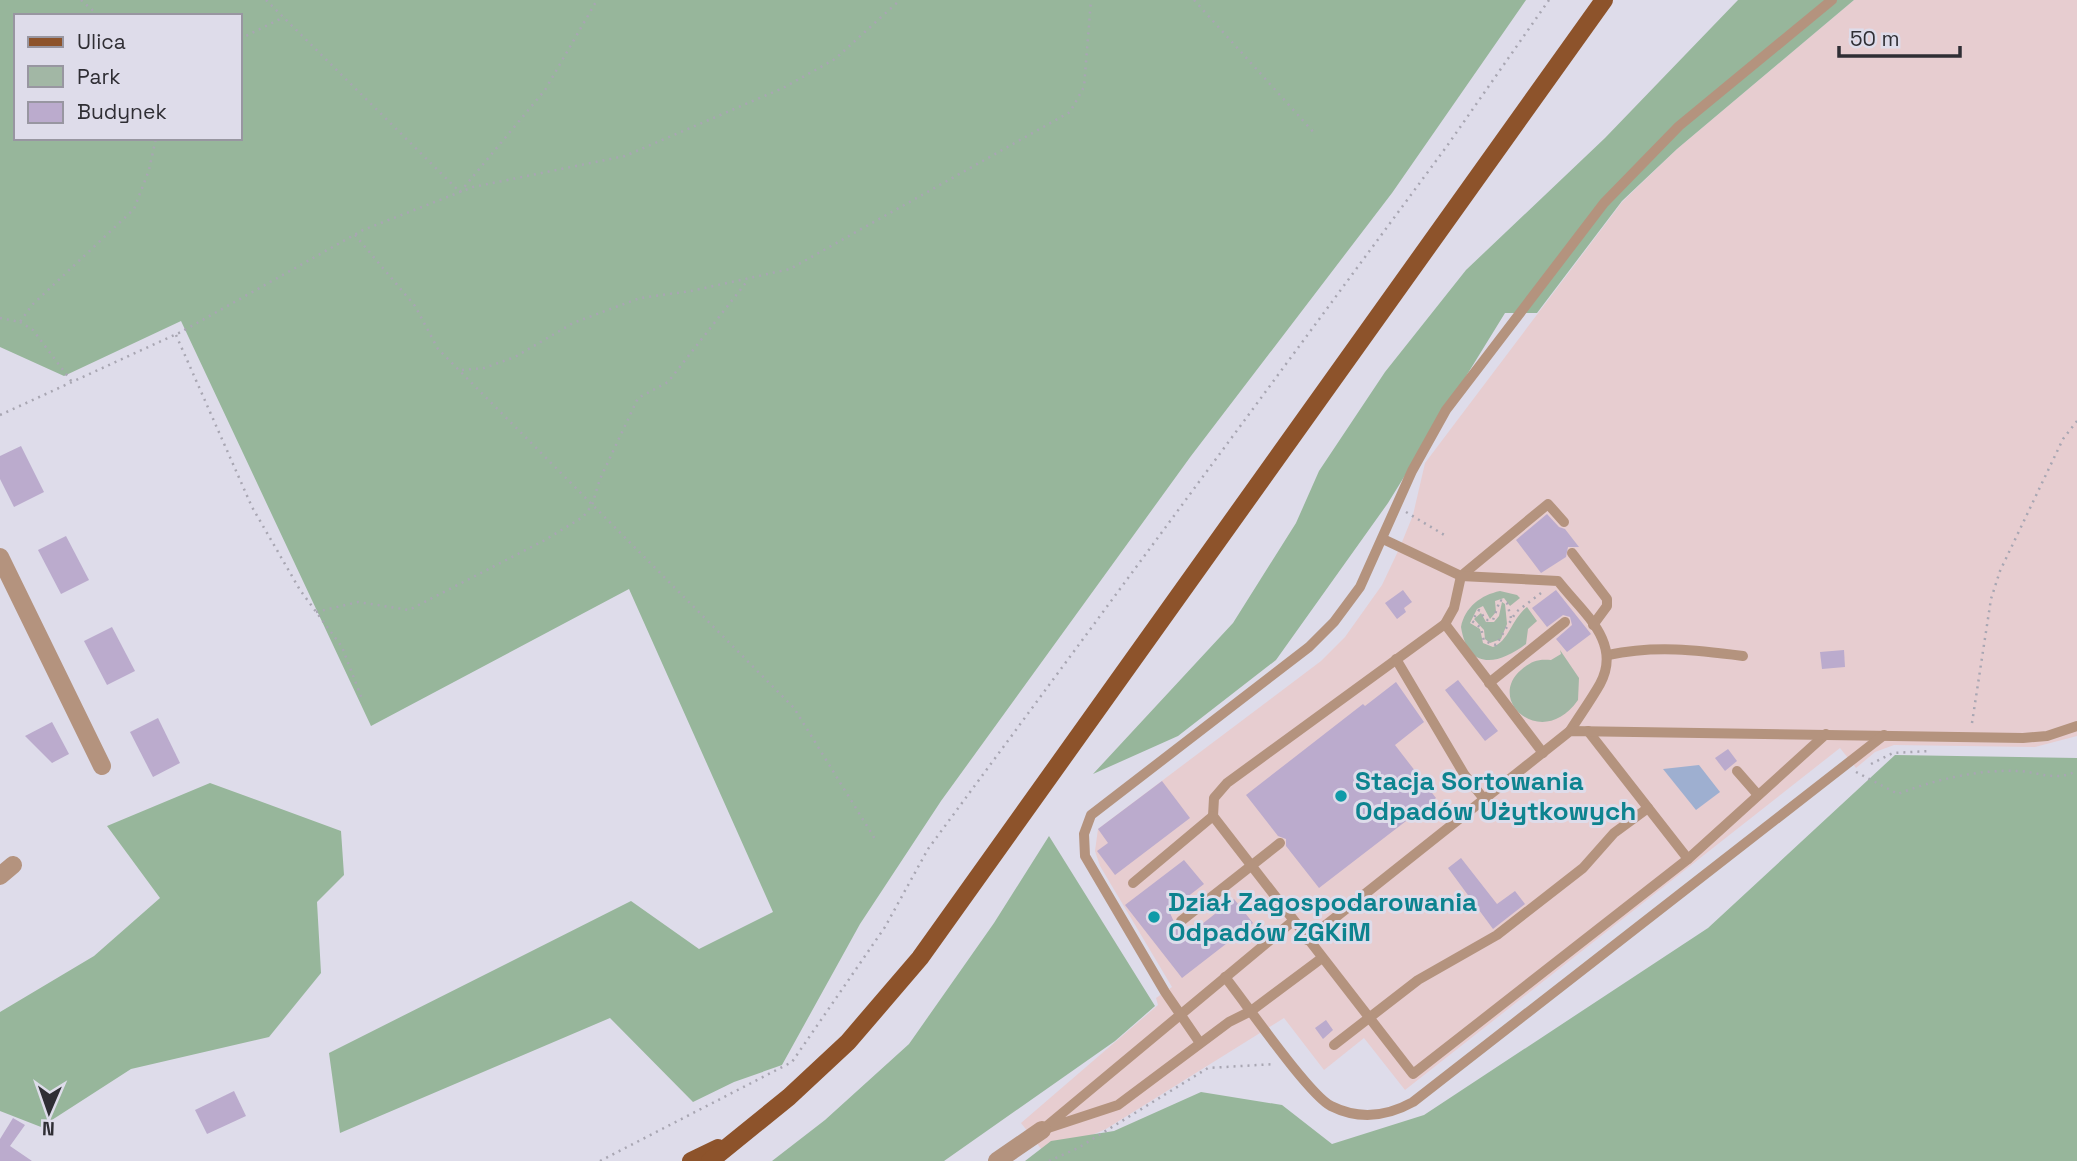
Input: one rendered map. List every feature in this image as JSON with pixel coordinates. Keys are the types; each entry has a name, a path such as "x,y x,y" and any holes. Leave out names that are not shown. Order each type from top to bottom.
{"main road":[{"path":"710,1161 789,1097 848,1042 920,958 1604,0"},
{"path":"691,1161 740,1137"}],"street":[{"path":"0,557 103,766"},
{"path":"997,1161 1042,1130"}],"lane":[{"path":"1200,1043 1180,1015 1085,856 1084,834 1091,815 1309,647 1334,622 1360,587 1423,449 1446,410 1604,203 1679,126 1832,0"},
{"path":"1564,522 1548,504 1461,576 1454,608 1445,624 1227,783 1214,799 1213,816 1413,1074 1688,859 1826,734"},
{"path":"1307,940 1570,731 1600,683 1608,655 1607,643 1558,581 1461,576 1383,540"},
{"path":"1572,553 1607,599 1607,606 1593,625"},
{"path":"1489,683 1565,622"},
{"path":"1445,624 1543,753"},
{"path":"1608,655 1641,648 1676,648 1743,656"},
{"path":"1396,659 1464,775 1484,799"},
{"path":"1570,731 1969,737 2047,736 2077,726"},
{"path":"1588,731 1688,859"},
{"path":"1225,977 1292,1064 1329,1105 1372,1116 1396,1112 1413,1102 1884,735"},
{"path":"1737,771 1758,795"},
{"path":"1334,1045 1418,980 1497,935 1583,868 1614,833 1648,808"},
{"path":"1133,884 1213,816"},
{"path":"1181,921 1280,843"},
{"path":"1042,1130 1293,922"},
{"path":"1042,1130 1118,1105 1228,1022 1251,1011 1322,958"}],"path":[{"path":"81,0 97,14"},
{"path":"266,0 460,192"},
{"path":"460,192 545,90 597,0"},
{"path":"0,415 176,335 355,234 460,192 625,156 783,88 835,59 900,0"},
{"path":"460,370 484,368 515,357 573,323 639,298 691,291 790,269 1070,112 1084,87 1091,0"},
{"path":"1194,0 1316,135"},
{"path":"600,1161 792,1062 884,927 928,849 1447,146 1549,0"},
{"path":"242,38 284,18"},
{"path":"20,322 32,306 134,209 149,170 156,140"},
{"path":"355,234 415,306 438,349 794,708 875,839"},
{"path":"316,612 358,602 409,610 545,540 583,517 592,505 600,479 638,398 668,382 750,278"},
{"path":"0,318 20,322 33,330 72,382"},
{"path":"176,335 252,507 316,612 342,647 362,699"},
{"path":"1969,737 1984,654 1990,598 2063,439 2077,421"},
{"path":"1396,508 1446,536"},
{"path":"1511,618 1507,603 1500,600 1493,620 1486,620 1479,610 1472,621 1482,628 1484,641 1493,645 1501,640 1511,618 1558,581"},
{"path":"1857,773 1880,757 1893,753"},
{"path":"1845,765 1898,794 1917,786 1966,776 2019,771 2049,779 2077,771"},
{"path":"1049,1161 1078,1148 1208,1068 1292,1064"}],"shaded area":[{"path":"1854,0 2077,0 2077,736 2035,747 1894,745 1875,752 1856,768 1840,748 1405,1090 1364,1038 1324,1070 1284,1018 1106,1129 1046,1155 1021,1123 1158,1005 1156,998 1172,987 1100,866 1095,851 1098,829 1321,661 1345,637 1382,585 1400,547 1413,515 1425,463 1622,202 1677,149"}],"green space":[{"path":"0,0 1526,0 1392,193 1191,456 941,801 860,924 782,1065 734,1082 693,1102 610,1018 340,1133 329,1053 631,901 699,949 773,912 629,589 371,726 181,321 64,376 0,347"},
{"path":"1738,0 1854,0 1677,149 1622,201 1537,313 1505,313 1388,503 1276,660 1178,736 1093,774 1233,623 1296,523 1319,471 1385,372 1466,270 1605,138"},
{"path":"1500,591 1520,598 1510,606 1504,598 1495,601 1496,612 1490,619 1483,606 1477,609 1470,623 1480,629 1483,643 1493,647 1503,640 1527,607 1537,621 1528,629 1526,644 1505,656 1486,660 1470,651 1461,627 1466,614 1475,603"},
{"path":"1502,602 1505,604 1507,624 1501,639 1490,643 1485,639 1484,630 1474,619 1481,613 1486,622 1494,622 1499,616"},
{"path":"1560,650 1579,678 1578,700 1564,715 1549,721 1535,721 1523,716 1514,707 1510,695 1512,682 1528,664 1538,660 1551,660 1561,654"},
{"path":"1895,755 2077,758 2077,1161 1025,1161 1051,1141 1114,1131 1201,1092 1282,1105 1332,1144 1424,1115 1708,928"},
{"path":"210,783 341,831 344,875 317,902 321,973 269,1037 131,1069 41,1127 0,1111 0,1012 94,956 160,898 107,826"},
{"path":"1049,836 1155,1006 1115,1041 944,1161 772,1161 825,1120 909,1044 994,923"}],"water":[{"path":"1699,765 1720,792 1696,810 1663,769"}],"building":[{"path":"21,446 44,492 14,507 0,479 0,456"},
{"path":"1547,514 1559,527 1565,529 1579,547 1568,547 1566,557 1541,573 1516,540"},
{"path":"66,536 89,580 61,594 38,550"},
{"path":"1403,590 1412,602 1404,608 1406,612 1397,619 1385,603"},
{"path":"1556,590 1591,634 1567,652 1556,639 1572,625 1570,617 1563,615 1547,627 1532,608"},
{"path":"112,627 135,671 107,685 84,641"},
{"path":"1844,650 1845,667 1822,669 1820,652"},
{"path":"1458,680 1498,731 1485,741 1445,690"},
{"name":"Stacja Sortowania Odpadów Użytkowych","path":"1396,682 1424,722 1395,745 1436,798 1319,888 1286,846 1286,839 1278,836 1246,795 1363,704 1365,706"},
{"path":"158,718 180,763 153,777 130,732"},
{"path":"52,722 69,754 52,763 25,736"},
{"path":"1728,749 1737,761 1725,771 1715,758"},
{"path":"1162,781 1190,818 1115,875 1097,851 1108,843 1098,829"},
{"path":"1461,858 1497,904 1515,891 1525,904 1493,929 1448,868"},
{"name":"Dział Zagospodarowania Odpadów ZGKiM","path":"1184,860 1204,884 1169,911 1176,926 1188,935 1234,899 1253,923 1182,978 1125,905"},
{"path":"1326,1020 1333,1030 1323,1039 1315,1028"},
{"path":"234,1091 246,1116 207,1134 195,1110"},
{"path":"13,1118 25,1125 10,1146 32,1161 0,1161 0,1139"}],"place":[{"name":"Stacja Sortowania Odpadów Użytkowych","path":"1341,796"},
{"name":"Dział Zagospodarowania Odpadów ZGKiM","path":"1154,917"}]}
